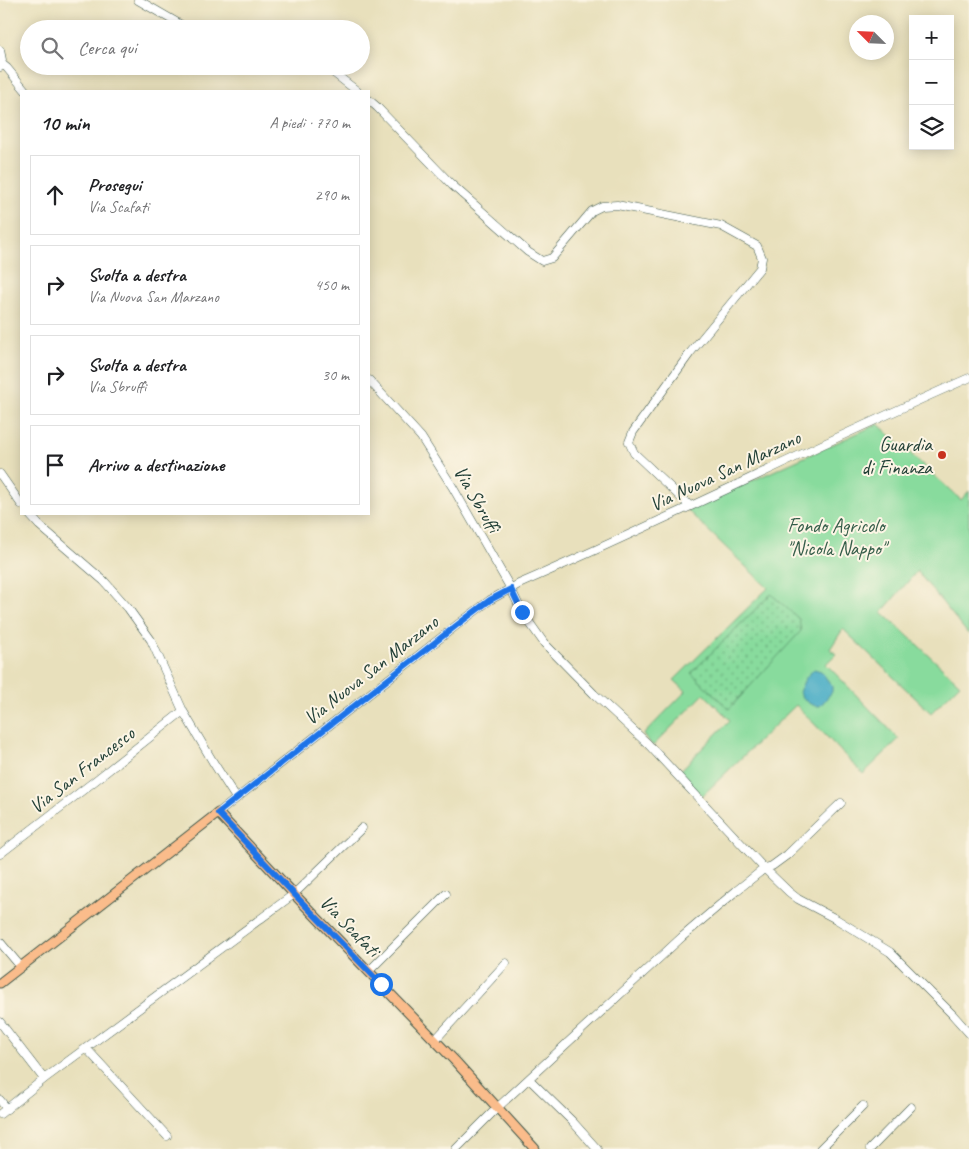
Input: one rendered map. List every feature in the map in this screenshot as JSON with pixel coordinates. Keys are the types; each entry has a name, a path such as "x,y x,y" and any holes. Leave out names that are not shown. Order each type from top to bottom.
{"main road":[{"name":"Via Scafati","path":"218,813 435,1040 535,1149"},
{"name":"Via Nuova San Marzano","path":"0,983 218,813"}],"street":[{"path":"138,0 172,20"},
{"path":"0,50 2,55 1,65 7,68 25,90"},
{"path":"337,75 356,90"},
{"path":"370,101 452,185 528,252 542,261 552,258 592,211 602,206 617,205 721,226 757,246 762,258 760,268 690,353 647,411 628,442 634,453 690,506"},
{"name":"Via Nuova San Marzano","path":"218,813 490,600 869,422 969,378"},
{"name":"Via Sbruffi","path":"370,381 421,437 452,486 511,589 522,612 544,643 646,743 765,868 798,899 836,919 890,952 969,1032"},
{"path":"0,474 20,503"},
{"path":"30,515 38,526 104,581 128,608 150,640 183,711 236,798"},
{"name":"Via San Francesco","path":"0,854 183,711"},
{"path":"456,1149 497,1108 682,937 736,890 765,868 787,855 840,803"},
{"path":"0,1114 44,1079 294,894 362,828"},
{"path":"369,972 446,894"},
{"path":"0,942 21,967"},
{"path":"435,1040 506,963"},
{"path":"0,1022 44,1079"},
{"path":"86,1048 167,1136"},
{"path":"528,1079 572,1121 597,1149"},
{"path":"0,1100 7,1109"},
{"path":"820,1149 862,1106"},
{"path":"870,1149 911,1107"}],"green space":[{"name":"Fondo Agricolo \"Nicola Nappo\"","path":"878,424 961,500 969,491 969,635 917,571 882,612 960,684 931,713 843,629 830,649 836,654 826,664 899,739 863,774 796,705 702,796 679,772 730,720 704,694 653,746 643,735 686,691 674,680 768,588 687,510"},
{"path":"771,594 799,619 801,631 729,709 691,673"}],"water":[{"path":"814,669 821,671 832,686 832,692 820,706 808,702 799,692 805,679"}],"place":[{"name":"Guardia di Finanza","path":"942,455"}],"route":[{"path":"381,984 218,813 490,600 511,589 522,612"}]}
